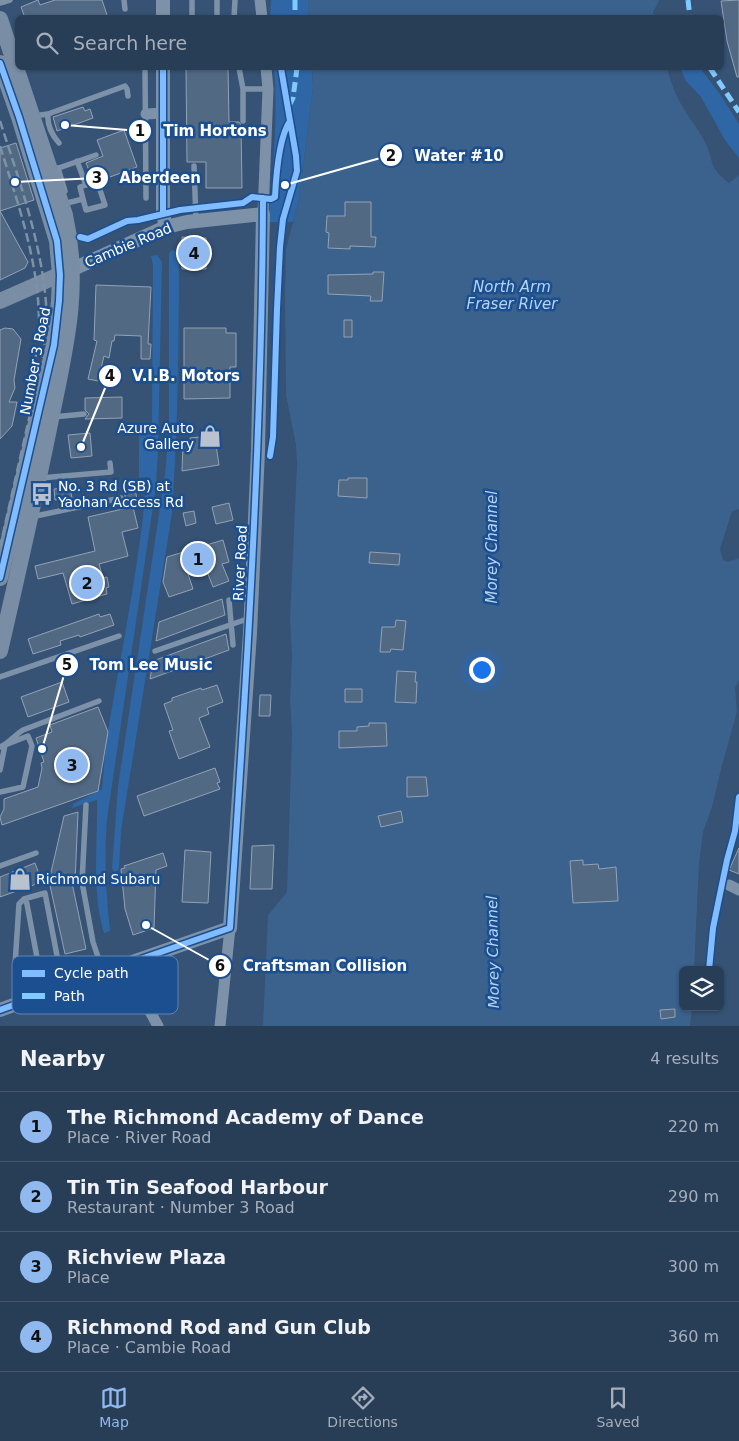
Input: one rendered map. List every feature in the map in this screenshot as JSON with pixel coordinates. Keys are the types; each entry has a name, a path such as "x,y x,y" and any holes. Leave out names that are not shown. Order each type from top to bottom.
{"main road":[{"name":"Number 3 Road","path":"0,18 15,53"},
{"name":"Number 3 Road","path":"0,63 46,202 66,272 69,329 30,518 5,609 0,651"},
{"name":"Number 3 Road","path":"0,578 54,345 71,244 65,203 54,169 41,115 22,70"},
{"name":"Cambie Road","path":"0,301 66,272"}],"street":[{"path":"163,0 163,15"},
{"path":"260,0 262,15"},
{"path":"163,70 164,220"},
{"name":"River Road","path":"220,1026 230,928 250,618 258,450 262,214 268,89 266,70"},
{"path":"146,114 163,113"},
{"name":"Cambie Road","path":"66,272 164,220 196,221 262,214"},
{"path":"149,956 230,928"},
{"path":"0,1010 12,1006"},
{"path":"151,1014 158,1026"}],"lane":[{"path":"0,3 10,0"},
{"path":"124,0 125,8"},
{"path":"192,0 192,15"},
{"path":"217,0 217,15"},
{"path":"234,15 235,0"},
{"path":"145,70 146,198"},
{"path":"239,70 243,89 243,120"},
{"path":"41,115 125,86 128,96"},
{"path":"243,89 268,89"},
{"path":"41,115 48,119 53,137 59,142"},
{"path":"54,169 96,155"},
{"path":"77,161 86,185"},
{"path":"194,166 196,221"},
{"path":"96,182 98,184 105,205 86,210 80,187 86,185 96,182"},
{"path":"65,203 83,199"},
{"path":"51,417 84,414"},
{"path":"38,478 111,472 110,462"},
{"path":"30,518 121,498"},
{"path":"229,600 233,645"},
{"path":"155,651 250,618"},
{"path":"0,677 119,636"},
{"path":"0,770 2,746 13,736 23,730 99,701"},
{"path":"0,792 23,787 32,746 28,736 2,746"},
{"path":"86,806 82,882 93,942 98,956"},
{"path":"0,866 36,853"},
{"path":"16,956 19,904 26,899 45,893 57,956"},
{"path":"26,899 37,956"}],"shaded area":[{"path":"271,0 308,0 309,15 270,15"},
{"path":"274,70 312,70 313,87 299,200 293,222 268,222 275,126"},
{"path":"681,70 702,70 720,94 739,124 739,158 725,140 701,97 686,81"},
{"path":"172,250 179,252 178,382 172,513 121,831 119,869 114,873 112,868 118,786 165,474 169,427 169,253"},
{"path":"157,255 162,262 156,486 107,819 106,875 110,931 104,933 96,884 97,800 72,808 73,804 102,789 108,733 136,570 147,477 139,478 139,426 152,425 153,265 151,256"}],"water":[{"path":"308,0 659,0 653,12 654,15 309,15"},
{"name":"North Arm Fraser River","path":"312,70 668,70 678,98 704,139 715,169 729,183 739,175 739,509 732,511 720,549 723,560 728,562 739,558 739,680 735,688 737,712 712,807 703,832 699,863 694,966 679,966 679,1011 692,1011 690,1026 263,1026 268,915 287,892 292,733 290,619 297,464 296,445 286,395 285,295 286,249 299,200 313,87"}],"building":[{"path":"38,0 40,5 55,0 102,0 107,15 24,15 21,7"},
{"path":"739,0 739,77 737,77 727,41 721,1"},
{"path":"186,70 228,70 229,122 239,122 241,125 242,188 206,188 206,162 187,162"},
{"path":"83,107 85,111 90,109 93,118 57,131 53,117"},
{"path":"124,130 137,167 110,177 109,175 100,179 97,177 92,178 86,163 103,156 97,140"},
{"path":"16,143 34,200 0,211 0,148"},
{"path":"345,202 371,202 371,237 376,237 375,247 350,246 350,249 328,248 327,216 345,216"},
{"path":"0,211 28,262 25,268 0,280"},
{"path":"182,237 206,238 206,269 182,269"},
{"path":"373,272 384,272 382,301 370,301 371,296 328,294 328,275 373,274"},
{"path":"96,285 151,287 148,344 151,344 150,359 141,359 141,336 115,335 109,358 104,356 98,381 88,379 97,341 94,340"},
{"path":"344,320 352,320 352,337 344,337"},
{"path":"5,328 13,329 21,339 14,380 15,388 9,402 17,402 12,426 0,439 0,330"},
{"path":"184,328 226,328 226,333 236,333 236,367 230,367 230,398 184,399"},
{"path":"122,397 122,418 85,419 89,414 85,410 85,398"},
{"path":"90,433 92,456 71,458 68,435"},
{"path":"209,436 210,446 216,445 219,465 182,471 183,444 191,443 190,438"},
{"path":"348,478 367,478 367,498 338,496 339,480 348,480"},
{"path":"70,487 72,498 55,500 54,489"},
{"path":"135,488 138,506 133,507 138,528 122,532 128,556 99,564 103,578 107,577 109,587 106,588 107,594 72,604 63,573 38,579 35,566 95,551 88,517 127,508 124,490"},
{"path":"229,503 233,520 216,524 212,507"},
{"path":"194,511 196,523 186,526 183,513"},
{"path":"223,540 229,562 222,564 229,581 213,587 206,569 188,574 193,589 169,597 163,582 167,557"},
{"path":"370,552 400,554 399,565 369,563"},
{"path":"222,599 225,615 156,641 159,622"},
{"path":"99,614 100,617 110,614 114,625 80,637 79,635 60,641 61,645 33,654 28,639"},
{"path":"396,620 406,621 403,650 391,649 390,652 380,652 382,627 395,627"},
{"path":"226,634 229,650 150,679 153,661"},
{"path":"397,671 416,672 416,703 395,702"},
{"path":"62,682 69,702 28,717 21,697"},
{"path":"217,685 223,702 207,708 209,714 199,718 210,747 179,759 169,731 173,730 164,704 172,701 172,698 201,688 202,690"},
{"path":"345,689 362,689 362,702 345,702"},
{"path":"260,695 271,695 270,716 259,716"},
{"path":"98,707 108,732 98,791 2,825 0,817 4,809 4,799 38,787 42,768 41,763 44,762 36,738 52,732 50,725"},
{"path":"369,723 386,723 387,746 339,748 339,731 357,731 357,727 369,726"},
{"path":"215,768 220,782 217,783 220,789 144,816 137,796"},
{"path":"407,777 426,777 428,796 407,797"},
{"path":"401,811 403,822 381,827 378,816"},
{"path":"78,812 75,883 72,883 86,949 65,954 49,881 64,816"},
{"path":"274,845 272,889 250,889 252,846"},
{"path":"739,848 739,874 729,870"},
{"path":"185,850 211,852 208,903 182,902"},
{"path":"163,853 167,866 156,870 154,928 133,935 125,909 121,869 125,868 124,866"},
{"path":"583,860 583,865 598,864 599,869 616,867 618,901 573,903 570,861"},
{"name":"Richmond Subaru","path":"35,863 42,882 0,897 0,877"},
{"path":"675,1009 675,1017 661,1019 660,1010"}],"railway":[{"path":"0,121 22,188 34,234 46,303 46,332 42,361 0,547"},
{"path":"0,146 31,255 38,300 39,323"},
{"path":"30,382 38,346"}],"marked path":[{"path":"295,0 295,15"},
{"path":"688,0 690,15"},
{"path":"289,106 293,98 297,70"},
{"path":"711,70 739,112"}],"cycle path":[{"path":"0,63 19,117 57,241 60,275 54,345 0,578"},
{"path":"163,70 163,214"},
{"path":"270,456 273,437 280,247 283,219 297,171 281,70"},
{"path":"80,237 88,239 127,221 180,210 243,203 252,197 271,199 275,197 281,147 290,121"},
{"path":"149,956 230,928 256,472 260,381 263,198"},
{"path":"709,966 713,928 735,831 739,797"},
{"path":"0,1010 12,1006"}],"place":[{"name":"Tim Hortons","path":"65,125"},
{"name":"Aberdeen","path":"15,182"},
{"name":"Water #10","path":"285,185"},
{"name":"Richmond Rod and Gun Club","path":"194,253"},
{"name":"Azure Auto Gallery","path":"210,436"},
{"name":"V.I.B. Motors","path":"81,447"},
{"name":"No. 3 Rd (SB) at Yaohan Access Rd","path":"42,494"},
{"name":"The Richmond Academy of Dance","path":"198,559"},
{"name":"Tin Tin Seafood Harbour","path":"87,583"},
{"name":"Tom Lee Music","path":"42,749"},
{"name":"Richview Plaza","path":"72,765"},
{"name":"Richmond Subaru","path":"20,879"},
{"name":"Craftsman Collision","path":"146,925"}],"water label":[{"name":"Morey Channel","path":"492,547"},
{"name":"Morey Channel","path":"493,952"}]}
